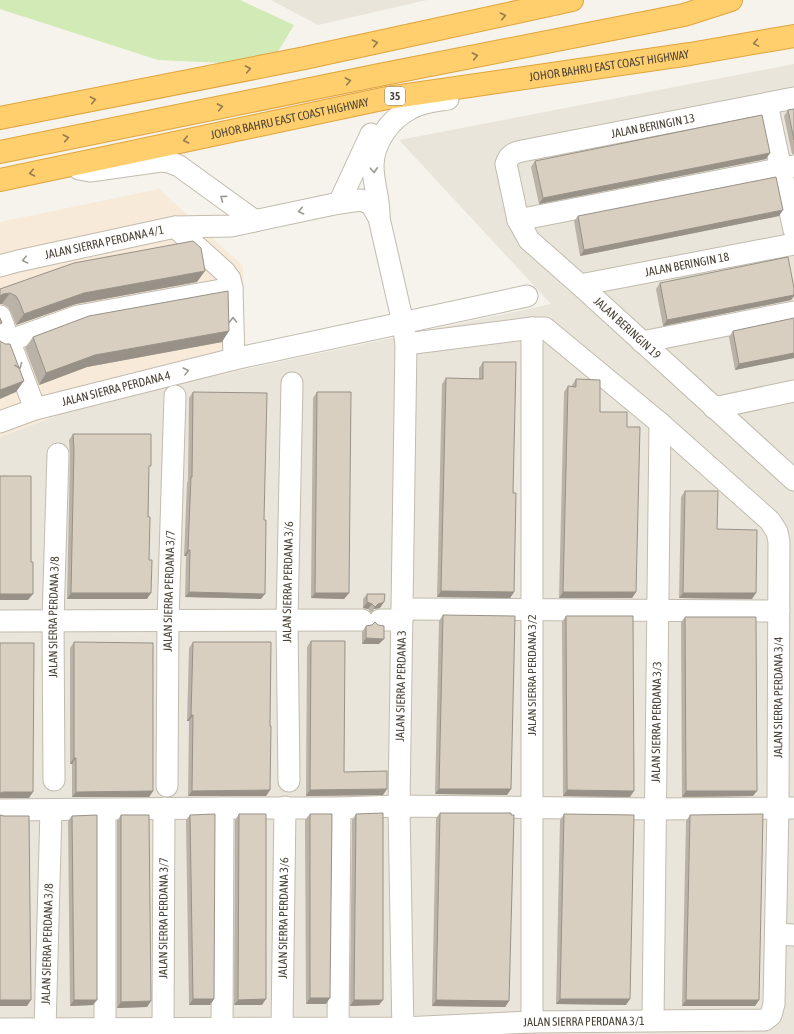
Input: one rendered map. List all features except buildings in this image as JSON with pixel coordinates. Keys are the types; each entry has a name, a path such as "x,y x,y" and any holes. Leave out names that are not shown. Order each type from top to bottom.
{"highway":[{"path":"0,118 292,60 572,0"},
{"name":"JOHOR BAHRU EAST COAST HIGHWAY","path":"0,152 379,74 684,15 731,0"},
{"name":"JOHOR BAHRU EAST COAST HIGHWAY","path":"0,180 387,98 690,54 794,36"}],"street":[{"path":"379,218 380,208 374,175 374,157 382,135 390,124 409,109 421,104 497,90 642,70 690,54"},
{"name":"JALAN BERINGIN 13","path":"513,153 794,98"},
{"path":"768,104 788,167 794,230"},
{"path":"339,202 371,133 381,124 400,116"},
{"name":"JALAN BERINGIN 19","path":"513,153 508,157 506,164 518,220 529,240 714,408 785,462 794,480"},
{"path":"64,166 90,171 162,161 169,162 179,166 255,221"},
{"path":"518,220 788,167"},
{"path":"175,228 231,226 339,202 361,200 367,202 374,208 379,218"},
{"name":"JALAN SIERRA PERDANA 3","path":"379,218 403,323 406,344 399,806 402,1031"},
{"name":"JALAN SIERRA PERDANA 4/1","path":"0,266 175,228 228,275 232,283 234,358"},
{"name":"JALAN BERINGIN 18","path":"580,285 794,244"},
{"path":"5,342 78,316 232,288"},
{"name":"JALAN SIERRA PERDANA 4","path":"0,422 35,409 234,358 527,296"},
{"path":"642,342 794,312"},
{"path":"0,316 5,342 35,409"},
{"name":"JALAN SIERRA PERDANA 3/4","path":"406,344 532,328 545,328 660,423 770,521 777,532 779,542 779,610 786,808 785,934 774,1004 771,1015 765,1020"},
{"name":"JALAN SIERRA PERDANA 3/2","path":"532,328 532,1022"},
{"name":"JALAN SIERRA PERDANA 3/6","path":"289,781 287,620 292,383"},
{"path":"714,408 794,391"},
{"name":"JALAN SIERRA PERDANA 3/7","path":"167,786 168,620 174,396"},
{"name":"JALAN SIERRA PERDANA 3/3","path":"653,1020 660,423"},
{"name":"JALAN SIERRA PERDANA 3/8","path":"54,780 53,620 58,454"},
{"path":"0,621 371,620 402,614 532,609 779,610"},
{"path":"0,810 285,807 340,808 399,806 656,809 786,808"},
{"name":"JALAN SIERRA PERDANA 3/6","path":"282,1028 285,807"},
{"name":"JALAN SIERRA PERDANA 3/7","path":"163,1029 164,808"},
{"path":"222,1028 223,808"},
{"path":"338,1028 340,808"},
{"name":"JALAN SIERRA PERDANA 3/8","path":"45,1029 51,810"},
{"path":"105,810 105,1028"},
{"name":"JALAN SIERRA PERDANA 3/1","path":"0,1029 338,1028 402,1031 532,1022 765,1020"}],"shaded area":[{"path":"271,0 427,0 318,25"},
{"path":"794,64 794,1034 0,1034 0,437 95,401 551,304 399,140"},
{"path":"159,189 243,266 245,369 95,401 0,437 0,222"}],"green space":[{"path":"0,0 240,0 294,25 270,65 158,60 0,9"}]}
